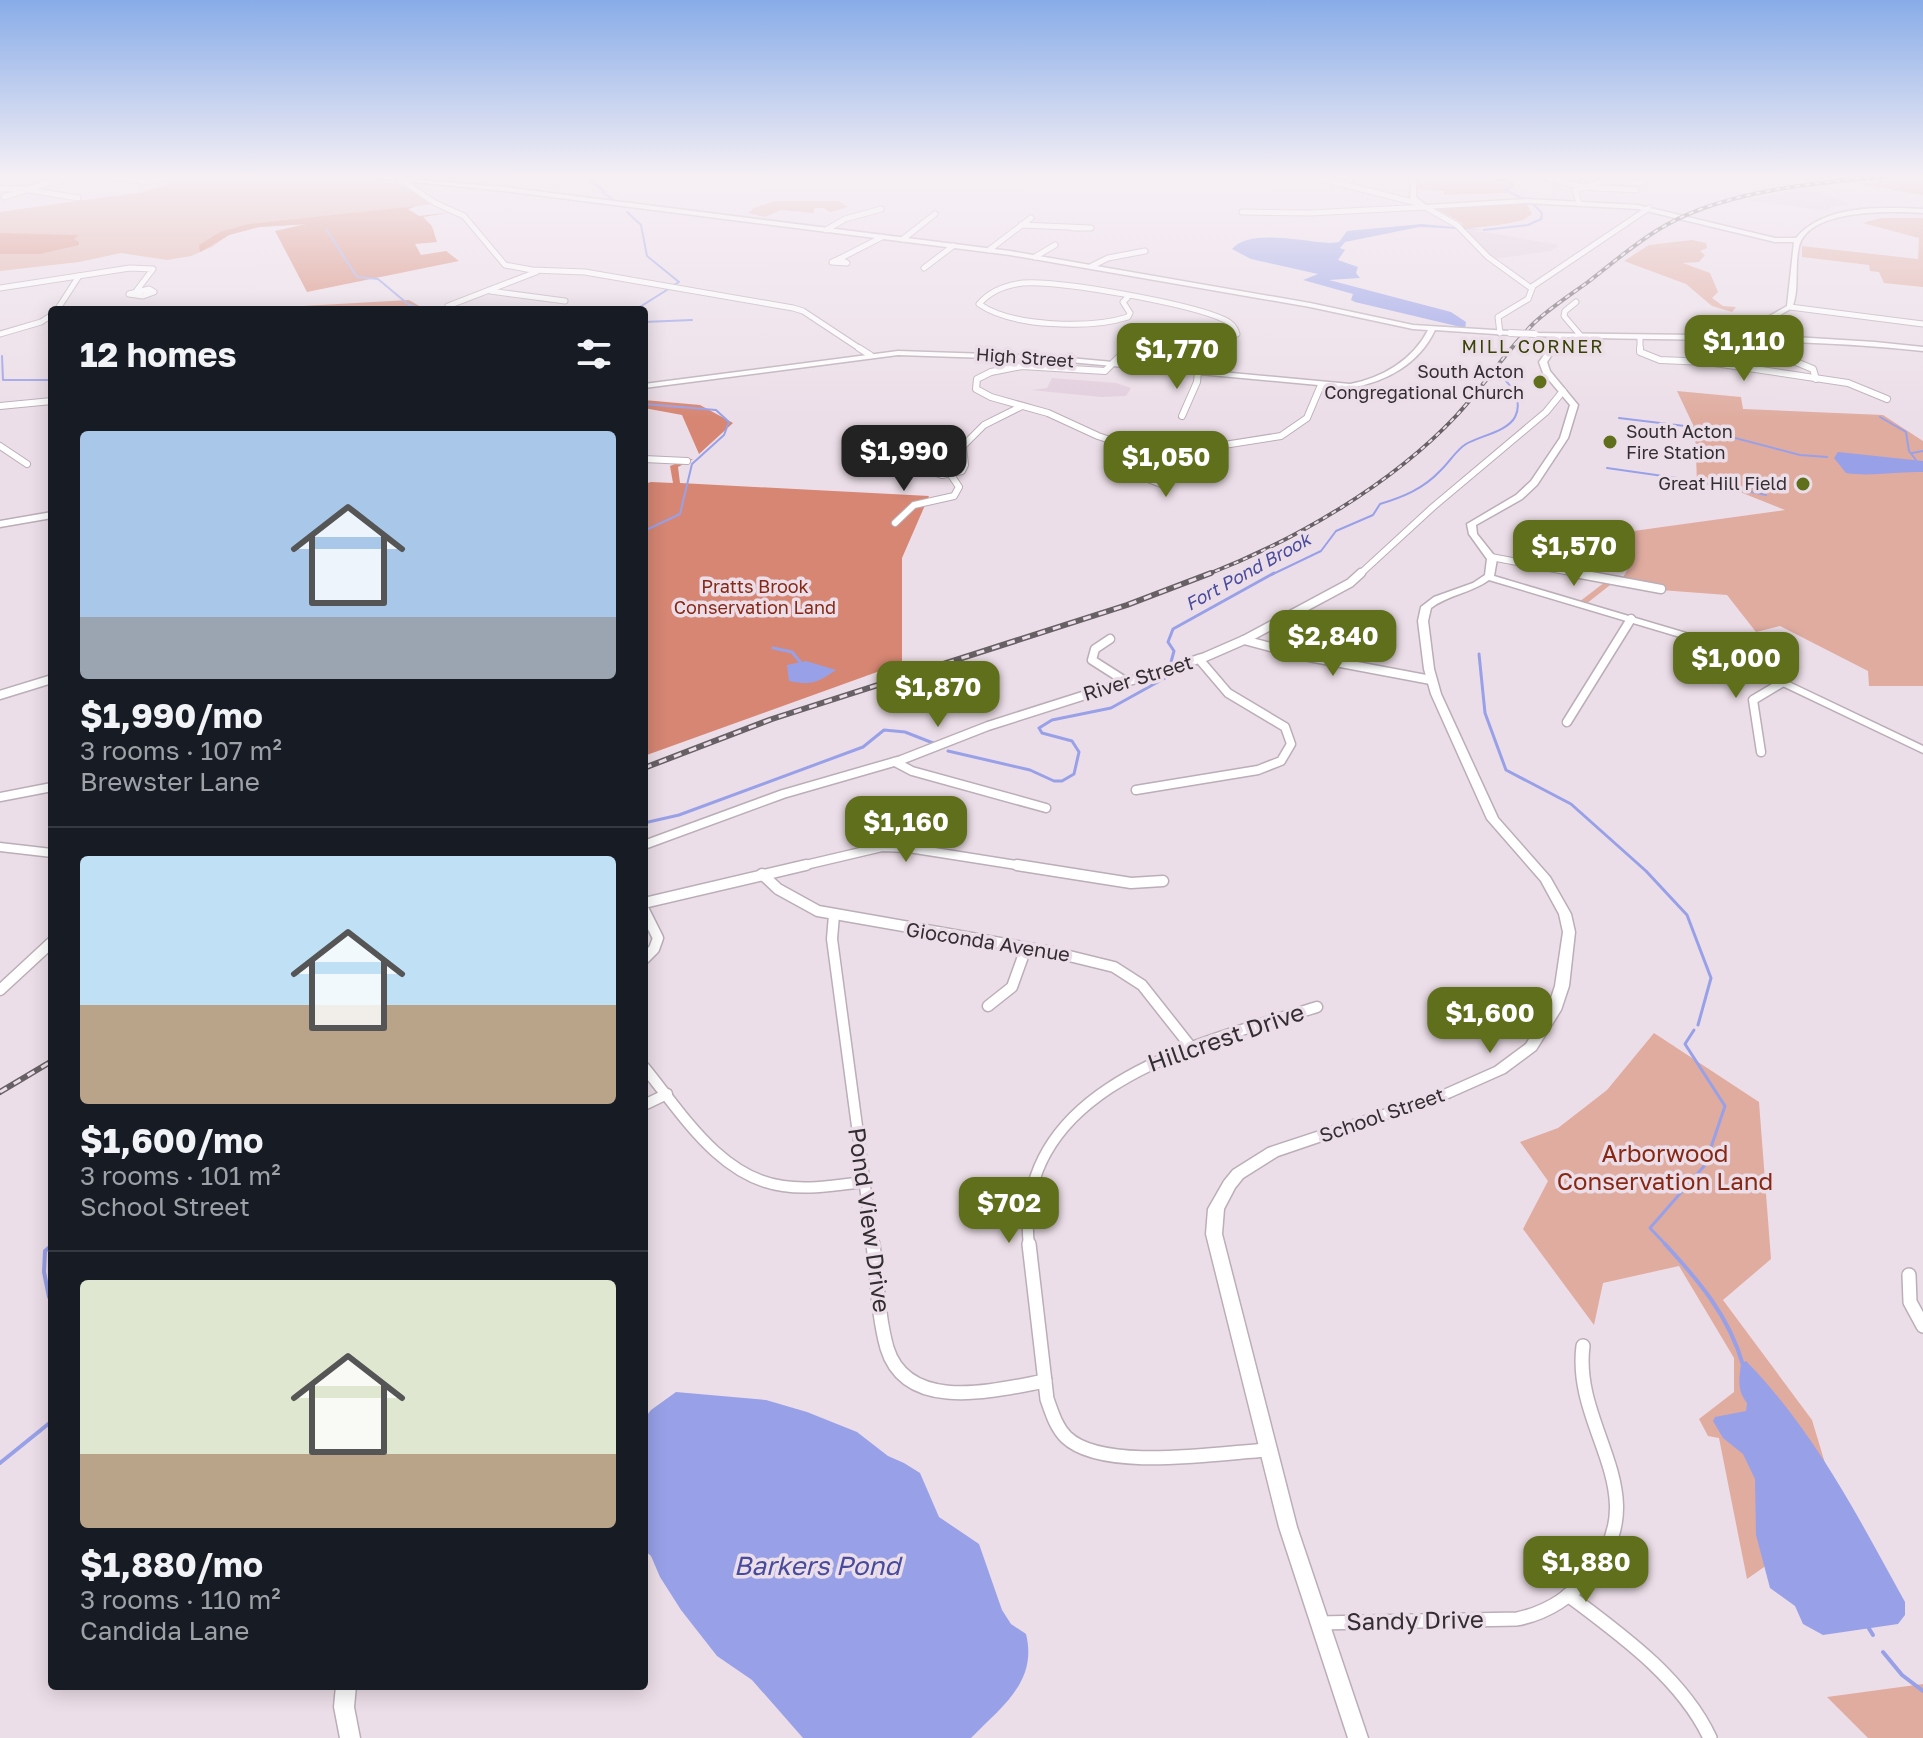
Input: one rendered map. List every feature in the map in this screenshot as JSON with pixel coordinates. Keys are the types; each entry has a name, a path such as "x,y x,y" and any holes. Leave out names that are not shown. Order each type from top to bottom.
{"street":[{"path":"496,257 513,267 585,272 793,308 803,311 870,355"},
{"path":"839,259 843,257"},
{"path":"924,268 938,257"},
{"path":"1036,257 1432,329 1561,336 1826,340 1923,349"},
{"path":"1092,266 1114,257"},
{"path":"1488,257 1531,288 1532,294 1527,301 1497,318 1500,333"},
{"path":"1531,288 1577,257"},
{"path":"1790,307 1795,257"},
{"path":"0,288 140,267 153,269 137,290"},
{"path":"448,306 539,270"},
{"path":"60,306 79,276"},
{"path":"1127,298 1123,302 1129,316 1120,322 1102,325 1000,315 987,312 979,304 1002,288 1024,283 1127,298 1222,318 1233,325 1238,333 1220,344 1132,346 1120,352 1109,369 1102,371 1010,368 988,372 976,380 975,387 983,394 1052,415 1098,436 1140,450 1157,469 1174,472 1179,477 1162,484 1143,477 1147,471 1157,469"},
{"path":"486,291 565,301"},
{"path":"1576,302 1564,316 1581,336"},
{"path":"1677,338 1763,323 1790,307 1923,324"},
{"path":"0,334 48,318"},
{"name":"High Street","path":"648,386 790,369 870,355 994,355 1321,385 1356,385 1379,378 1423,347 1432,329"},
{"path":"1561,336 1543,362 1547,372 1572,401 1574,413 1551,460 1519,497 1471,524 1473,534 1491,557 1493,569 1488,577 1687,637 1923,750"},
{"path":"1640,338 1640,352 1651,358 1708,362 1859,385 1887,399"},
{"path":"1728,349 1804,364 1813,369 1816,379"},
{"path":"1182,416 1197,382 1198,372"},
{"path":"1148,457 1281,436 1305,421 1321,385"},
{"name":"River Street","path":"648,844 804,787 895,762 988,726 1199,659 1244,640 1350,583 1433,507 1547,411 1563,391"},
{"path":"1,408 48,402"},
{"path":"963,447 965,469 951,475 925,469 927,465 963,447 984,425 1022,406"},
{"path":"0,446 27,464"},
{"path":"946,456 962,459"},
{"path":"648,459 687,461"},
{"path":"895,523 914,505 954,496 959,487 951,475"},
{"path":"0,524 48,516"},
{"path":"1491,557 1661,589"},
{"name":"School Street","path":"1358,1738 1319,1623 1267,1450 1215,1242 1216,1209 1238,1174 1273,1152 1446,1094 1500,1070 1539,1038 1554,1010 1562,986 1569,932 1560,902 1546,880 1493,819 1431,680 1423,621 1425,608 1437,599 1471,587 1488,577"},
{"path":"1567,722 1631,619"},
{"path":"1110,639 1095,649 1092,660 1125,681"},
{"path":"1244,640 1309,657 1431,680"},
{"path":"1136,790 1258,770 1281,761 1291,744 1285,727 1228,693 1199,659"},
{"path":"0,695 48,680"},
{"path":"1761,752 1753,700 1783,682"},
{"path":"895,762 912,771 1046,808"},
{"path":"0,797 48,788"},
{"path":"648,902 891,846 1137,883 1163,881"},
{"path":"0,847 48,853"},
{"name":"Gioconda Avenue","path":"762,874 803,905 834,915 1026,948 1093,961 1123,971 1149,993 1191,1047"},
{"name":"Pond View Drive","path":"834,915 832,939 891,1357 906,1376 928,1389 957,1394 1045,1381"},
{"path":"648,918 658,938 648,955"},
{"path":"0,990 48,946"},
{"path":"988,1006 1012,987 1026,948"},
{"name":"Hillcrest Drive","path":"1267,1450 1122,1459 1090,1453 1069,1442 1051,1416 1026,1235 1028,1203 1040,1165 1063,1129 1102,1090 1135,1070 1191,1047 1317,1007"},
{"path":"648,1072 724,1160 749,1178 789,1187 864,1182"},
{"path":"648,1103 667,1094"},
{"path":"1909,1275 1910,1305 1923,1326"},
{"name":"Sandy Drive","path":"1319,1623 1523,1618 1568,1595 1596,1569 1610,1544 1617,1518 1618,1489 1610,1458 1581,1391 1578,1367 1583,1346"},
{"path":"1568,1595 1595,1615 1693,1707 1710,1738"},
{"path":"346,1690 344,1707 350,1738"}],"shaded area":[{"path":"1052,378 1116,383 1131,388 1126,396 1101,397 1031,390 1047,388"}],"green space":[{"path":"0,257 102,257 79,262 0,271"},
{"path":"148,257 184,257 167,260"},
{"path":"289,257 454,257 459,261 307,292"},
{"path":"1630,257 1703,257 1699,262 1683,263 1710,273 1718,292 1712,298 1723,306 1736,307 1732,312 1712,306 1686,284 1624,261"},
{"path":"1803,257 1901,257 1923,257 1923,287 1884,283 1879,272 1870,271 1869,265"},
{"path":"409,300 419,306 302,306"},
{"path":"1677,391 1741,397 1743,409 1883,415 1923,441 1923,686 1869,686 1868,671 1780,626 1756,632 1727,595 1647,589 1614,582 1586,604 1579,602 1609,579 1621,581 1630,565 1573,554 1564,569 1557,568 1562,558 1555,556 1561,541 1785,510 1730,488 1697,483 1695,429"},
{"path":"648,400 700,405 733,423 699,454 682,415 648,409"},
{"name":"Pratts Brook Conservation Land","path":"693,459 678,467 680,483 929,496 902,558 902,663 648,755 648,483 673,483 670,466"},
{"name":"Arborwood Conservation Land","path":"1654,1033 1759,1102 1771,1259 1723,1300 1812,1420 1859,1576 1767,1565 1747,1579 1719,1438 1708,1436 1699,1419 1734,1392 1734,1358 1679,1266 1603,1283 1594,1325 1523,1229 1548,1181 1520,1142 1558,1128 1607,1090"},
{"path":"1923,1684 1923,1738 1868,1738 1827,1697"}],"water":[{"path":"1247,257 1340,257 1338,260 1358,267 1356,273 1360,278 1329,280 1451,312 1466,322 1465,328 1355,302 1351,300 1353,294 1303,280 1318,274"},
{"path":"1838,452 1923,461 1923,472 1846,473 1834,458"},
{"path":"806,661 836,670 814,682 789,681 787,665"},
{"path":"1746,1361 1793,1416 1852,1507 1905,1602 1905,1615 1898,1624 1823,1635 1803,1624 1795,1606 1770,1588 1756,1535 1755,1479 1743,1454 1723,1438 1713,1421 1715,1417 1746,1411 1747,1403 1739,1380 1741,1364"},
{"name":"Barkers Pond","path":"676,1392 766,1400 857,1432 888,1456 920,1473 939,1517 979,1544 1002,1610 1011,1624 1026,1634 1027,1666 1022,1680 1005,1704 971,1738 803,1738 752,1680 717,1656 681,1610 648,1553 648,1414"}],"waterway":[{"path":"344,257 357,277 378,279 413,306"},
{"path":"648,257 679,282 674,285"},
{"path":"641,306 670,288"},
{"path":"648,322 692,320"},
{"path":"2,356 3,380 48,380"},
{"name":"Fort Pond Brook","path":"1271,575 1321,551 1336,531 1373,515 1380,504 1420,488 1462,447 1511,422 1517,410 1517,398 1499,373"},
{"path":"648,404 716,410 729,422 724,435 692,464 680,514 648,529"},
{"path":"1880,417 1906,432 1909,451 1916,460"},
{"path":"1619,418 1693,427 1800,455 1827,457"},
{"path":"1912,453 1923,451"},
{"path":"1607,468 1705,482 1766,495"},
{"name":"Fort Pond Brook","path":"1171,662 1174,651 1168,642 1173,629 1274,573"},
{"path":"773,648 792,652 801,663"},
{"path":"1479,654 1485,713 1506,770 1571,804 1646,871 1687,915 1711,978 1698,1025"},
{"name":"Fort Pond Brook","path":"948,751 1030,770 1054,781 1062,781 1074,774 1079,752 1072,741 1042,733 1039,728 1052,720 1111,708 1165,678 1167,673"},
{"name":"Fort Pond Brook","path":"648,822 679,815 863,747 884,730 905,732 933,743"},
{"path":"1667,1246 1650,1228 1705,1165 1725,1106 1685,1044 1694,1030"},
{"path":"1665,1244 1721,1315 1743,1365"},
{"name":"Fort Pond Brook","path":"48,1248 45,1251 44,1272 48,1292"},
{"name":"Fort Pond Brook","path":"0,1463 48,1424"},
{"path":"1868,1627 1873,1635"},
{"path":"1883,1652 1902,1675 1923,1691"}],"railway":[{"path":"1208,574 1307,528 1372,488 1402,465 1456,416 1534,323 1620,257"},
{"path":"648,766 772,719 1127,605 1208,574"},
{"path":"0,1092 48,1063"}],"place":[{"name":"South Acton Congregational Church","path":"1540,382"},
{"name":"South Acton Fire Station","path":"1610,442"},
{"name":"Great Hill Field","path":"1803,484"}],"district":[{"name":"MILL CORNER","path":"1533,347"}]}
